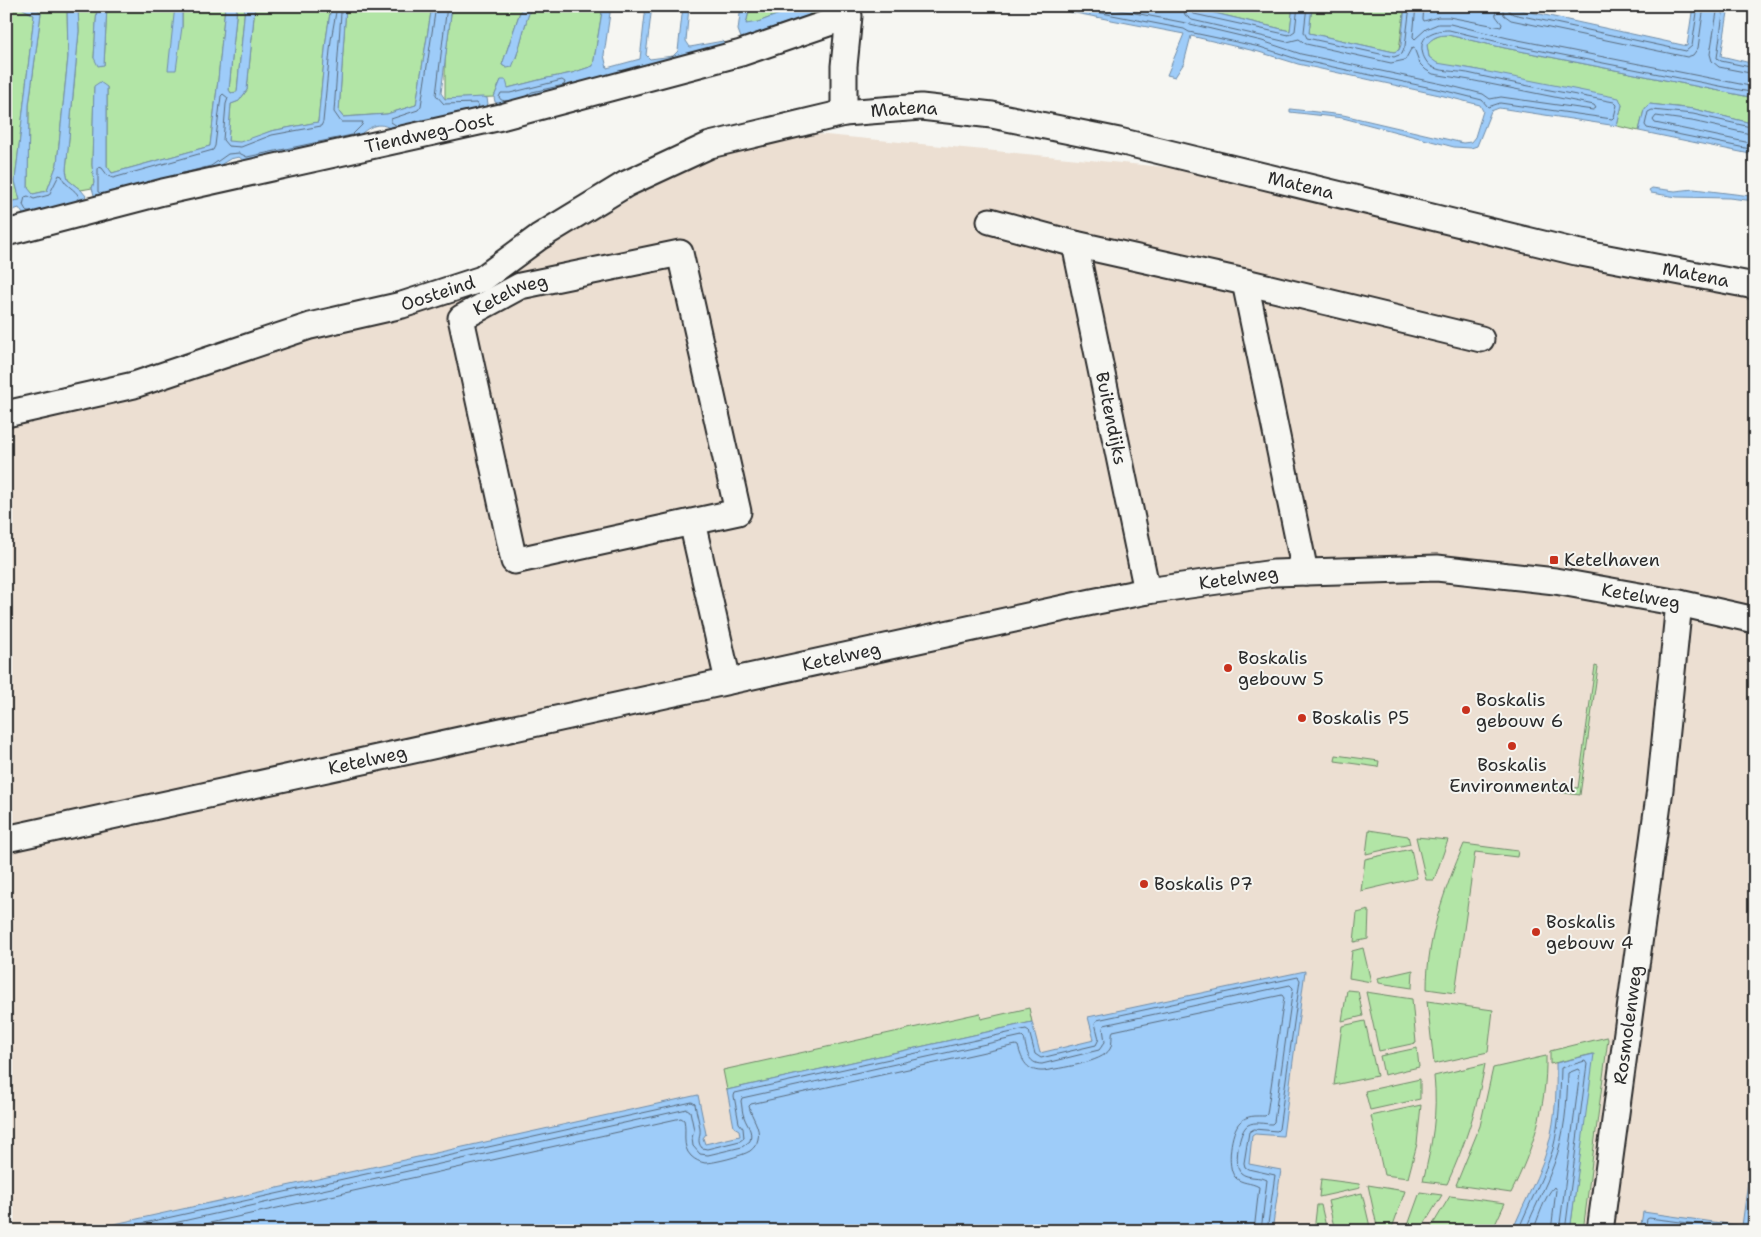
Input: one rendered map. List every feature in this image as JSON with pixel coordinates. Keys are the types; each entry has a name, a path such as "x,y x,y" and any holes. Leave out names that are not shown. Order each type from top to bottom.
{"street":[{"name":"Tiendweg-Oost","path":"6,233 163,192 500,117 741,53 849,16 844,66 844,114"},
{"name":"Matena","path":"844,114 921,107 992,115 1128,143 1576,252 1755,286"},
{"name":"Oosteind","path":"6,414 134,385 310,326 402,305 482,279 539,237 626,184 710,145 844,114"},
{"path":"990,221 1075,244 1245,282 1481,339"},
{"name":"Buitendijks","path":"1075,244 1147,592"},
{"name":"Ketelweg","path":"680,253 738,512 692,522 514,561 460,318 520,286 680,253"},
{"path":"1245,282 1305,572"},
{"path":"692,522 728,682"},
{"name":"Ketelweg","path":"6,839 1092,602 1274,573 1437,568 1555,582 1679,603 1755,620"},
{"name":"Rosmolenweg","path":"1600,1231 1660,789 1679,603"}],"shaded area":[{"path":"805,133 1365,186 1755,292 1755,1231 6,1231 6,407 492,280 693,162"}],"green space":[{"path":"6,6 18,6 34,15 15,181 20,200 6,202"},
{"path":"35,6 67,6 68,57 57,164 47,191 33,194 28,189 29,105 41,13"},
{"path":"78,6 97,6 94,58 104,65 107,6 175,6 174,24 182,27 182,6 225,6 210,146 112,173 107,166 107,87 94,87 92,165 94,183 92,188 81,190 68,180 66,170 79,31"},
{"path":"237,6 245,6 237,92 231,93 229,90"},
{"path":"255,6 280,6 286,9 286,6 331,6 318,122 271,131 229,148 231,104 239,101 247,90"},
{"path":"346,6 432,6 416,105 387,114 343,117 339,112"},
{"path":"452,6 522,6 502,65 507,68 516,58 532,6 603,6 593,66 572,73 508,88 501,80 494,97 445,99 445,61"},
{"path":"750,6 801,6 746,25"},
{"path":"818,6 836,6 835,13 746,45 741,38 807,16"},
{"path":"1185,6 1293,6 1290,31"},
{"path":"1312,6 1405,6 1399,50 1394,52 1309,33"},
{"path":"1441,35 1755,98 1755,124 1694,109 1649,104 1644,110 1639,131 1617,126 1622,105 1473,69 1437,64 1429,57 1427,45 1430,40"},
{"path":"1595,666 1598,667 1580,795 1534,789 1535,783 1578,788"},
{"path":"1336,755 1379,761 1378,767 1335,761"},
{"path":"1369,830 1408,836 1410,844 1366,854"},
{"path":"1416,837 1448,840 1434,880 1426,880"},
{"path":"1464,844 1518,851 1517,857 1475,852 1455,993 1427,989 1433,933 1450,879"},
{"path":"1411,849 1417,878 1361,891 1365,859"},
{"path":"1369,910 1368,939 1354,942 1357,913"},
{"path":"1363,948 1371,982 1349,978 1352,951"},
{"path":"1413,970 1412,988 1379,983 1378,978"},
{"path":"1347,990 1358,991 1363,1016 1342,1021"},
{"path":"1366,992 1412,999 1416,1043 1379,1051"},
{"path":"1427,1001 1493,1010 1488,1052 1434,1064"},
{"path":"1029,1008 1032,1022 727,1090 723,1070 980,1013 981,1019"},
{"path":"1365,1021 1377,1076 1334,1085 1342,1026"},
{"path":"1607,1037 1583,1231 1570,1231 1593,1054 1550,1064 1550,1051"},
{"path":"1417,1048 1419,1067 1384,1075 1380,1056"},
{"path":"1546,1056 1544,1092 1537,1127 1526,1160 1511,1193 1456,1185 1480,1126 1493,1068"},
{"path":"1485,1064 1479,1095 1470,1125 1460,1155 1447,1184 1423,1181 1433,1129 1435,1103 1434,1076"},
{"path":"1420,1079 1420,1099 1370,1110 1365,1091"},
{"path":"1421,1105 1417,1144 1408,1178 1384,1175 1371,1116"},
{"path":"1321,1179 1359,1184 1360,1188 1319,1197"},
{"path":"1368,1185 1405,1191 1391,1231 1378,1231"},
{"path":"1420,1192 1442,1195 1420,1231 1406,1231"},
{"path":"1362,1193 1371,1231 1335,1231 1328,1201"},
{"path":"1450,1196 1505,1203 1492,1231 1429,1231"},
{"path":"1317,1205 1321,1205 1327,1231 1314,1231"}],"water":[{"path":"18,6 35,6 41,13 29,105 28,188 33,194 47,191 57,164 68,57 67,6 78,6 79,31 66,170 68,180 86,196 78,206 25,217 19,208 10,211 6,216 6,202 20,200 15,181 34,15"},
{"path":"97,6 107,6 104,65 98,66 94,58"},
{"path":"175,6 182,6 182,27 176,70 168,70"},
{"path":"225,6 237,6 229,90 231,93 237,92 245,6 255,6 247,90 239,101 231,104 228,141 240,142 271,131 318,122 331,6 346,6 339,112 343,117 387,114 416,105 432,6 452,6 441,93 445,99 483,97 487,98 488,104 481,111 394,131 383,125 377,125 363,132 354,140 245,162 239,157 230,159 217,167 216,170 100,199 94,195 92,188 94,183 92,165 94,86 100,82 107,87 107,166 112,173 210,146"},
{"path":"522,6 532,6 515,60 512,67 507,68 502,65"},
{"path":"603,6 611,6 604,55 607,68 640,59 646,6 652,6 646,55 650,59 673,56 678,51 683,6 689,6 686,41 690,47 723,41 726,45 504,106 495,102 494,97 501,80 506,80 508,88 572,73 593,66"},
{"path":"741,6 750,6 746,24 758,22 801,6 818,6 807,16 741,38 738,30"},
{"path":"1039,6 1185,6 1290,31 1293,6 1312,6 1309,33 1394,52 1399,50 1401,45 1405,6 1503,6 1687,46 1693,6 1729,6 1721,56 1755,64 1755,98 1442,35 1433,38 1427,45 1429,57 1437,63 1619,98 1622,105 1617,126 1499,108 1491,111 1477,146 1471,148 1454,147 1343,118 1290,112 1290,109 1343,115 1463,143 1471,142 1475,137 1483,111 1480,105 1298,64 1259,52 1191,36 1184,63 1175,77 1167,75 1184,34"},
{"path":"1649,104 1694,109 1755,124 1755,155 1639,131 1644,110"},
{"path":"1652,188 1675,191 1694,189 1751,196 1755,197 1755,201 1729,198 1677,197 1651,193 1649,190"},
{"path":"1305,971 1283,1136 1255,1134 1252,1136 1249,1164 1281,1170 1272,1231 83,1231 698,1095 706,1134 703,1138 705,1144 740,1136 739,1130 734,1127 727,1090 1032,1022 1040,1053 1094,1040 1088,1017"},
{"path":"1594,1054 1570,1231 1512,1231 1537,1177 1551,1136 1556,1088 1556,1063"},
{"path":"1755,1130 1755,1231 1640,1231 1643,1212 1742,1226"}],"place":[{"name":"Ketelhaven","path":"1554,560"},
{"name":"Boskalis gebouw 5","path":"1228,668"},
{"name":"Boskalis gebouw 6","path":"1466,710"},
{"name":"Boskalis P5","path":"1302,718"},
{"name":"Boskalis Environmental","path":"1512,746"},
{"name":"Boskalis P7","path":"1144,884"},
{"name":"Boskalis gebouw 4","path":"1536,932"}]}
